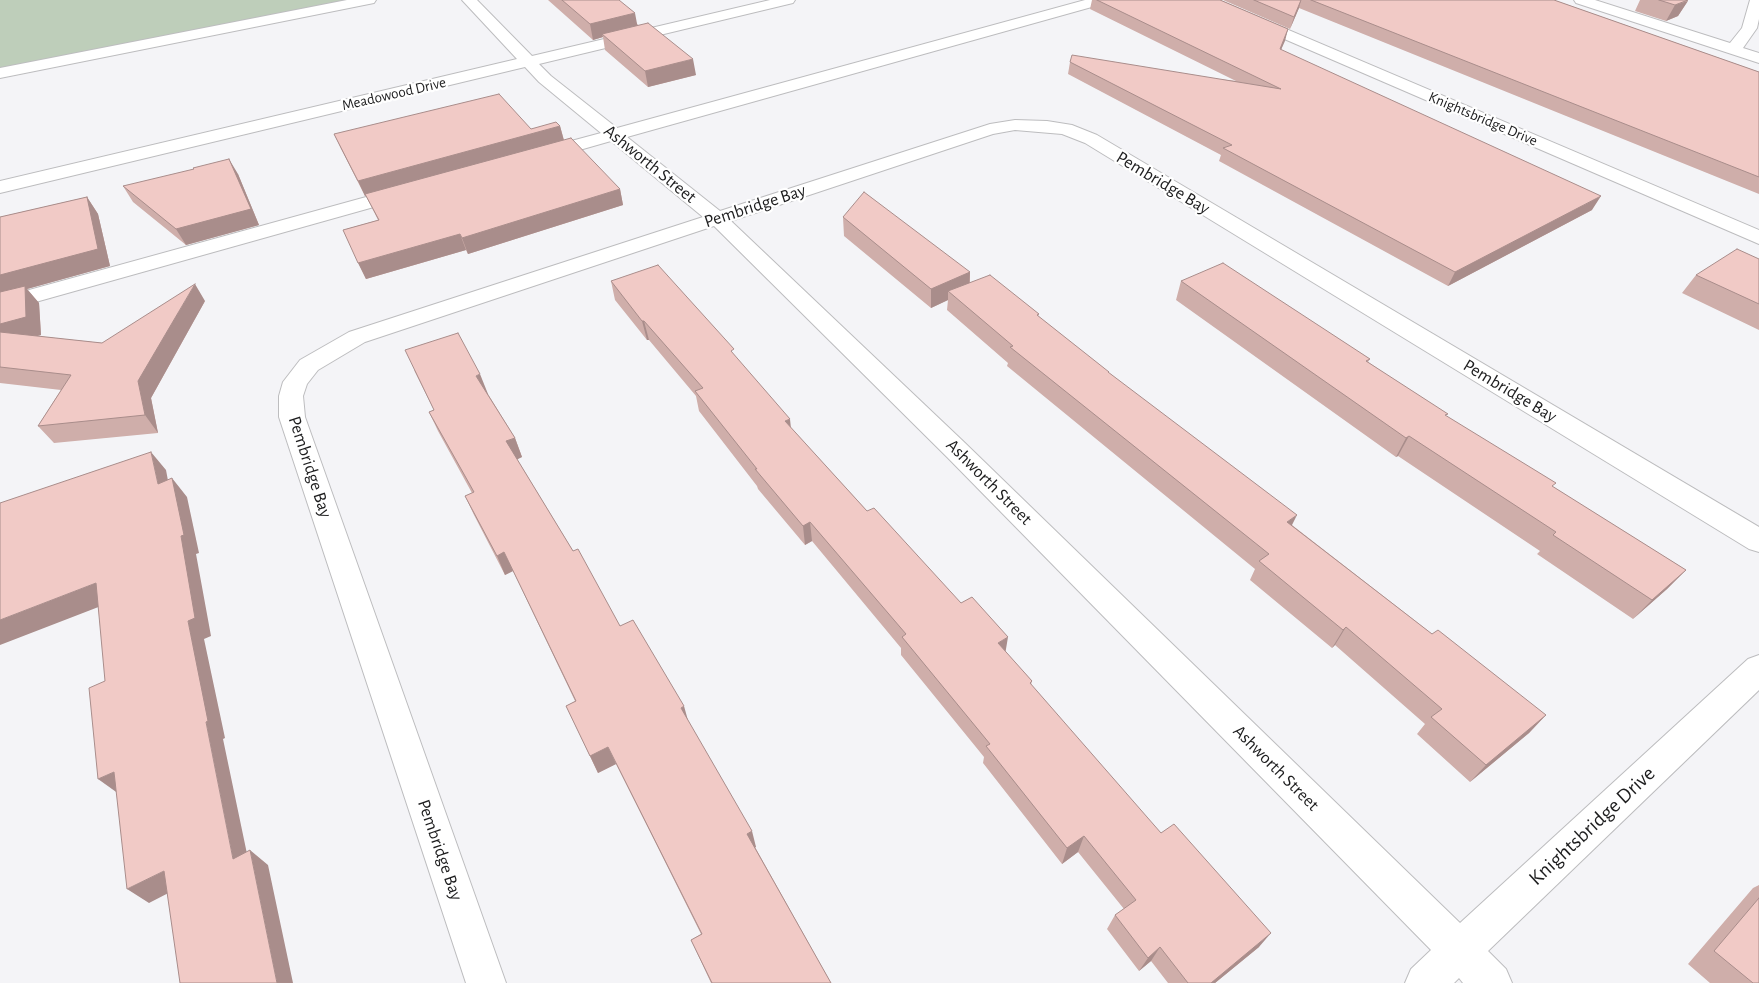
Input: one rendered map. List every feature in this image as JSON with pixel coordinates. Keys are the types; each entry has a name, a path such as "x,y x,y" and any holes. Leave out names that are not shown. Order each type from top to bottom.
{"street":[{"path":"0,74 369,0"},
{"name":"Ashworth Street","path":"469,0 526,62 718,219 956,450 1492,983"},
{"name":"Meadowood Drive","path":"0,187 788,0"},
{"path":"528,158 1101,0"},
{"name":"Knightsbridge Drive","path":"1206,0 1759,238"},
{"path":"1581,0 1759,58"},
{"path":"1733,50 1749,28 1757,0"},
{"name":"Pembridge Bay","path":"486,983 292,417 291,396 295,382 309,366 325,354 357,337 1003,126 1028,124 1066,129 1100,145 1759,541"},
{"path":"0,305 423,188"},
{"name":"Knightsbridge Drive","path":"1424,983 1759,669"}],"green space":[{"path":"0,0 359,0 0,71"}],"building":[{"path":"562,0 619,0 635,13 590,24"},
{"path":"1097,0 1220,0 1288,29 1280,49 1601,196 1455,272 1223,148 1232,145 1070,62 1072,55 1281,89"},
{"path":"1254,0 1301,0 1294,17"},
{"path":"1311,0 1554,0 1759,72 1759,177"},
{"path":"1659,0 1688,0 1675,5"},
{"path":"648,23 693,59 645,71 602,34"},
{"path":"499,94 531,129 556,122 560,126 358,181 334,134"},
{"path":"571,138 620,189 462,238 460,234 358,263 343,230 379,220 365,194"},
{"path":"229,159 251,209 176,229 123,186 194,169"},
{"path":"864,192 970,272 931,289 843,217"},
{"path":"87,197 98,249 0,275 0,217"},
{"path":"1737,249 1759,259 1759,304 1696,275"},
{"path":"1223,263 1370,359 1366,361 1448,414 1445,415 1556,483 1552,486 1686,570 1652,600 1553,535 1556,532 1409,436 1406,438 1181,281"},
{"path":"658,265 734,349 731,351 790,419 785,421 867,511 874,508 961,603 972,597 1008,637 998,643 1032,681 1030,683 1161,833 1174,824 1271,933 1211,983 1188,983 1160,947 1148,958 1115,915 1136,900 1084,836 1067,848 986,746 990,744 902,637 906,634 810,522 803,526 755,469 757,469 695,391 703,388 642,321 611,281"},
{"path":"990,275 1108,372 1297,515 1287,522 1432,634 1438,630 1546,715 1486,765 1431,717 1442,709 1346,627 1343,630 1259,561 1269,554 1010,347 1013,346 948,291"},
{"path":"195,284 138,381 145,415 38,426 71,375 0,367 0,332 102,343"},
{"path":"25,286 26,317 0,324 0,292"},
{"path":"458,333 480,374 476,376 515,438 506,441 573,551 578,549 620,626 633,620 684,706 681,708 752,831 747,834 831,983 712,983 691,940 702,934 608,747 590,756 566,706 576,701 504,552 497,556 465,496 474,492 429,412 434,410 405,350"},
{"path":"151,452 158,484 172,478 184,535 181,536 195,618 188,621 233,859 250,850 277,983 180,983 164,871 127,889 114,772 98,779 89,688 105,681 96,583 0,620 0,503"},
{"path":"1759,898 1759,983 1753,983 1714,951"}]}
